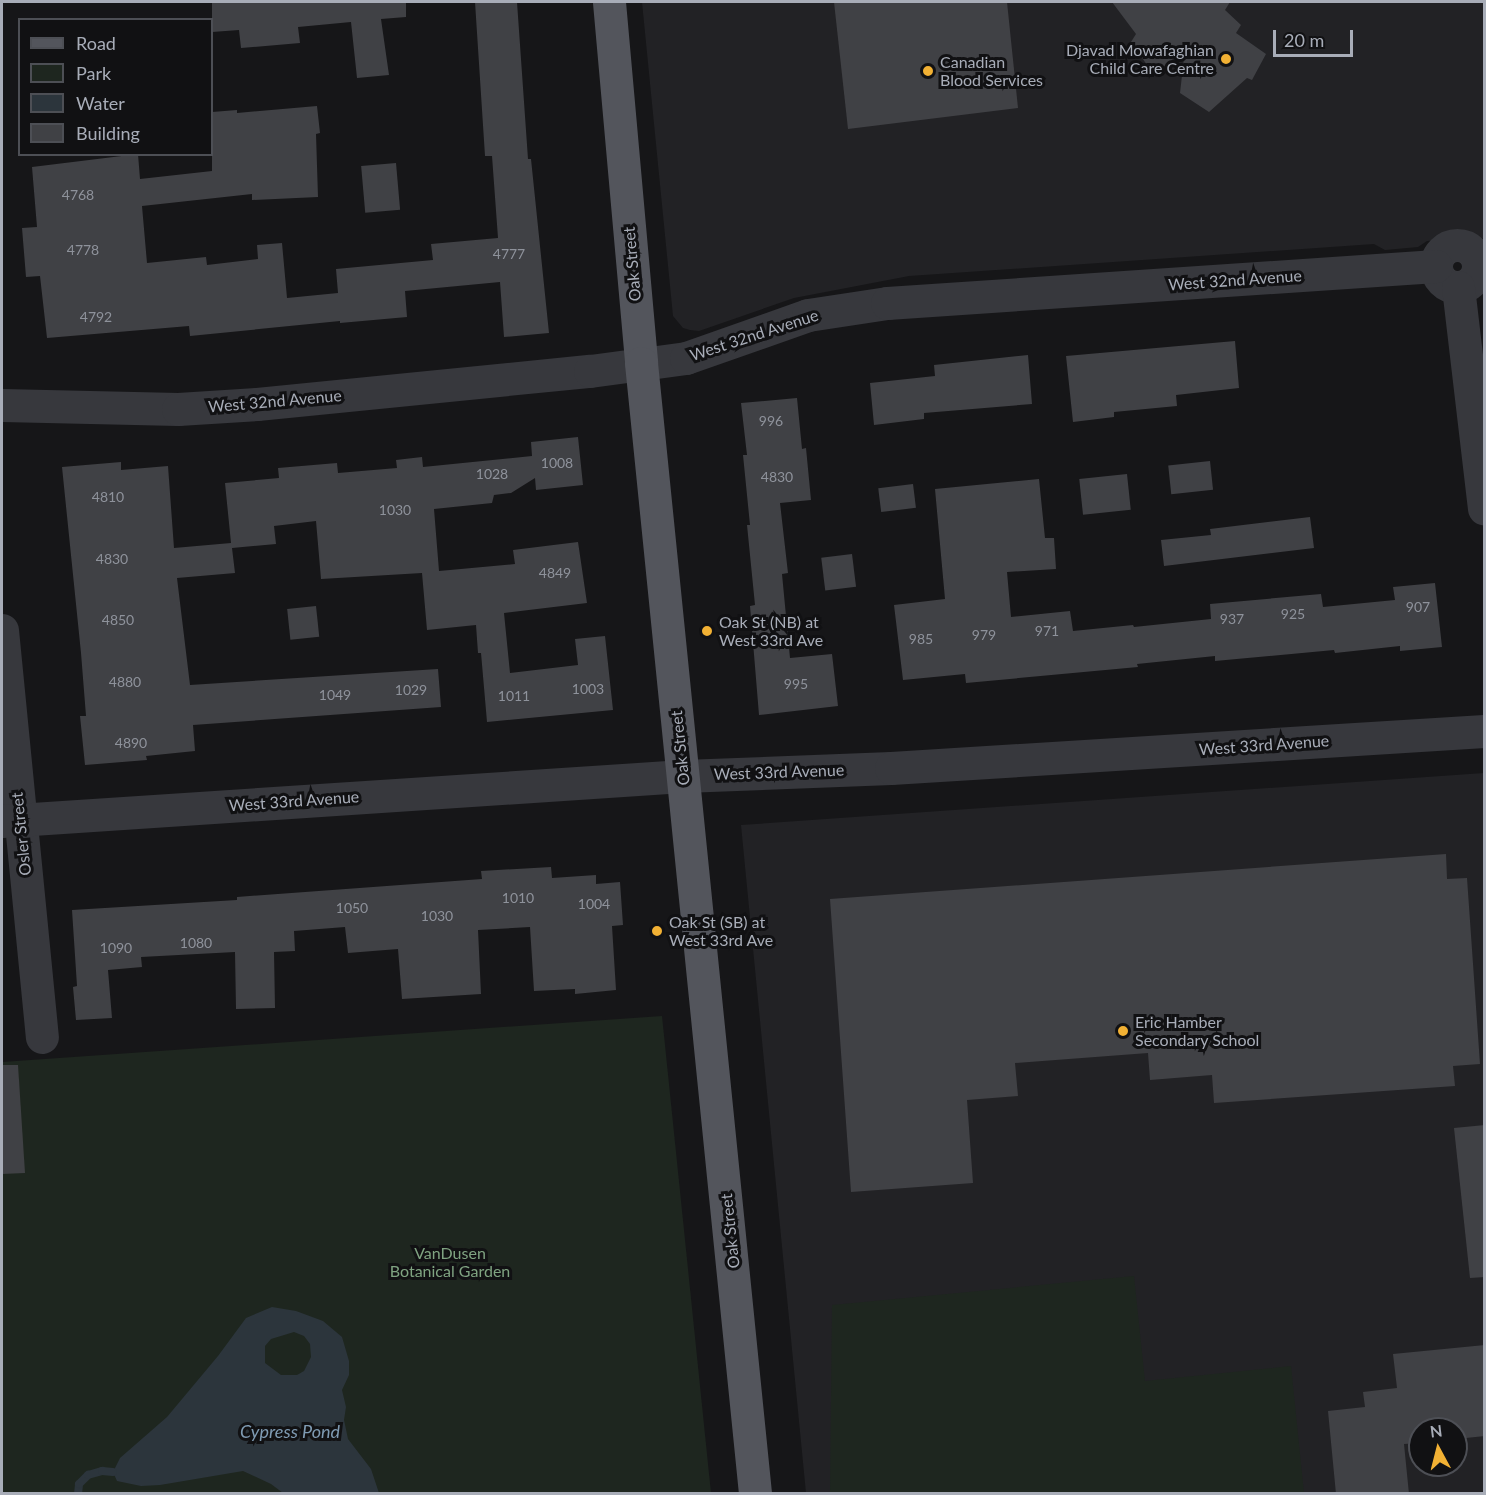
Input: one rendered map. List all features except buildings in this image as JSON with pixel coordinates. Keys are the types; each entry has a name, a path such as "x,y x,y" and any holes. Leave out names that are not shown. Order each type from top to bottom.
{"main road":[{"name":"Oak Street","path":"609,2 641,363 755,1494"}],"street":[{"name":"West 32nd Avenue","path":"2,405 178,409 440,386 686,358 808,315 886,303 1464,270"},
{"path":"1464,270 1485,508"},
{"name":"Osler Street","path":"2,630 10,820 42,1037"},
{"name":"West 33rd Avenue","path":"10,820 683,776 891,768 1485,731"}],"shaded area":[{"path":"642,2 1484,2 1484,238 1427,241 1418,247 1385,250 1374,244 909,276 794,298 699,331 690,330 683,328 673,316"},
{"name":"Eric Hamber Secondary School","path":"1484,773 1484,1493 806,1493 741,825"}],"green space":[{"name":"VanDusen Botanical Garden","path":"662,1016 711,1493 2,1494 2,1062"},
{"path":"1134,1276 1145,1381 1291,1366 1304,1493 830,1493 832,1305"}],"water":[{"name":"Cypress Pond","path":"272,1307 296,1311 323,1321 342,1337 349,1361 349,1375 342,1390 346,1407 344,1420 348,1439 371,1469 379,1493 283,1493 271,1484 243,1471 160,1485 141,1486 117,1481 113,1472 120,1458 167,1417 218,1356 246,1318","holes":["294,1332 304,1336 310,1344 311,1357 304,1371 297,1375 281,1375 265,1363 265,1346 271,1339"]}],"waterway":[{"path":"78,1494 79,1484 88,1475 102,1471 113,1472"}],"place":[{"name":"Djavad Mowafaghian Child Care Centre","path":"1226,59"},
{"name":"Canadian Blood Services","path":"928,71"},
{"name":"Oak St (NB) at West 33rd Ave","path":"707,631"},
{"name":"Oak St (SB) at West 33rd Ave","path":"657,931"},
{"name":"Eric Hamber Secondary School","path":"1123,1031"}]}
